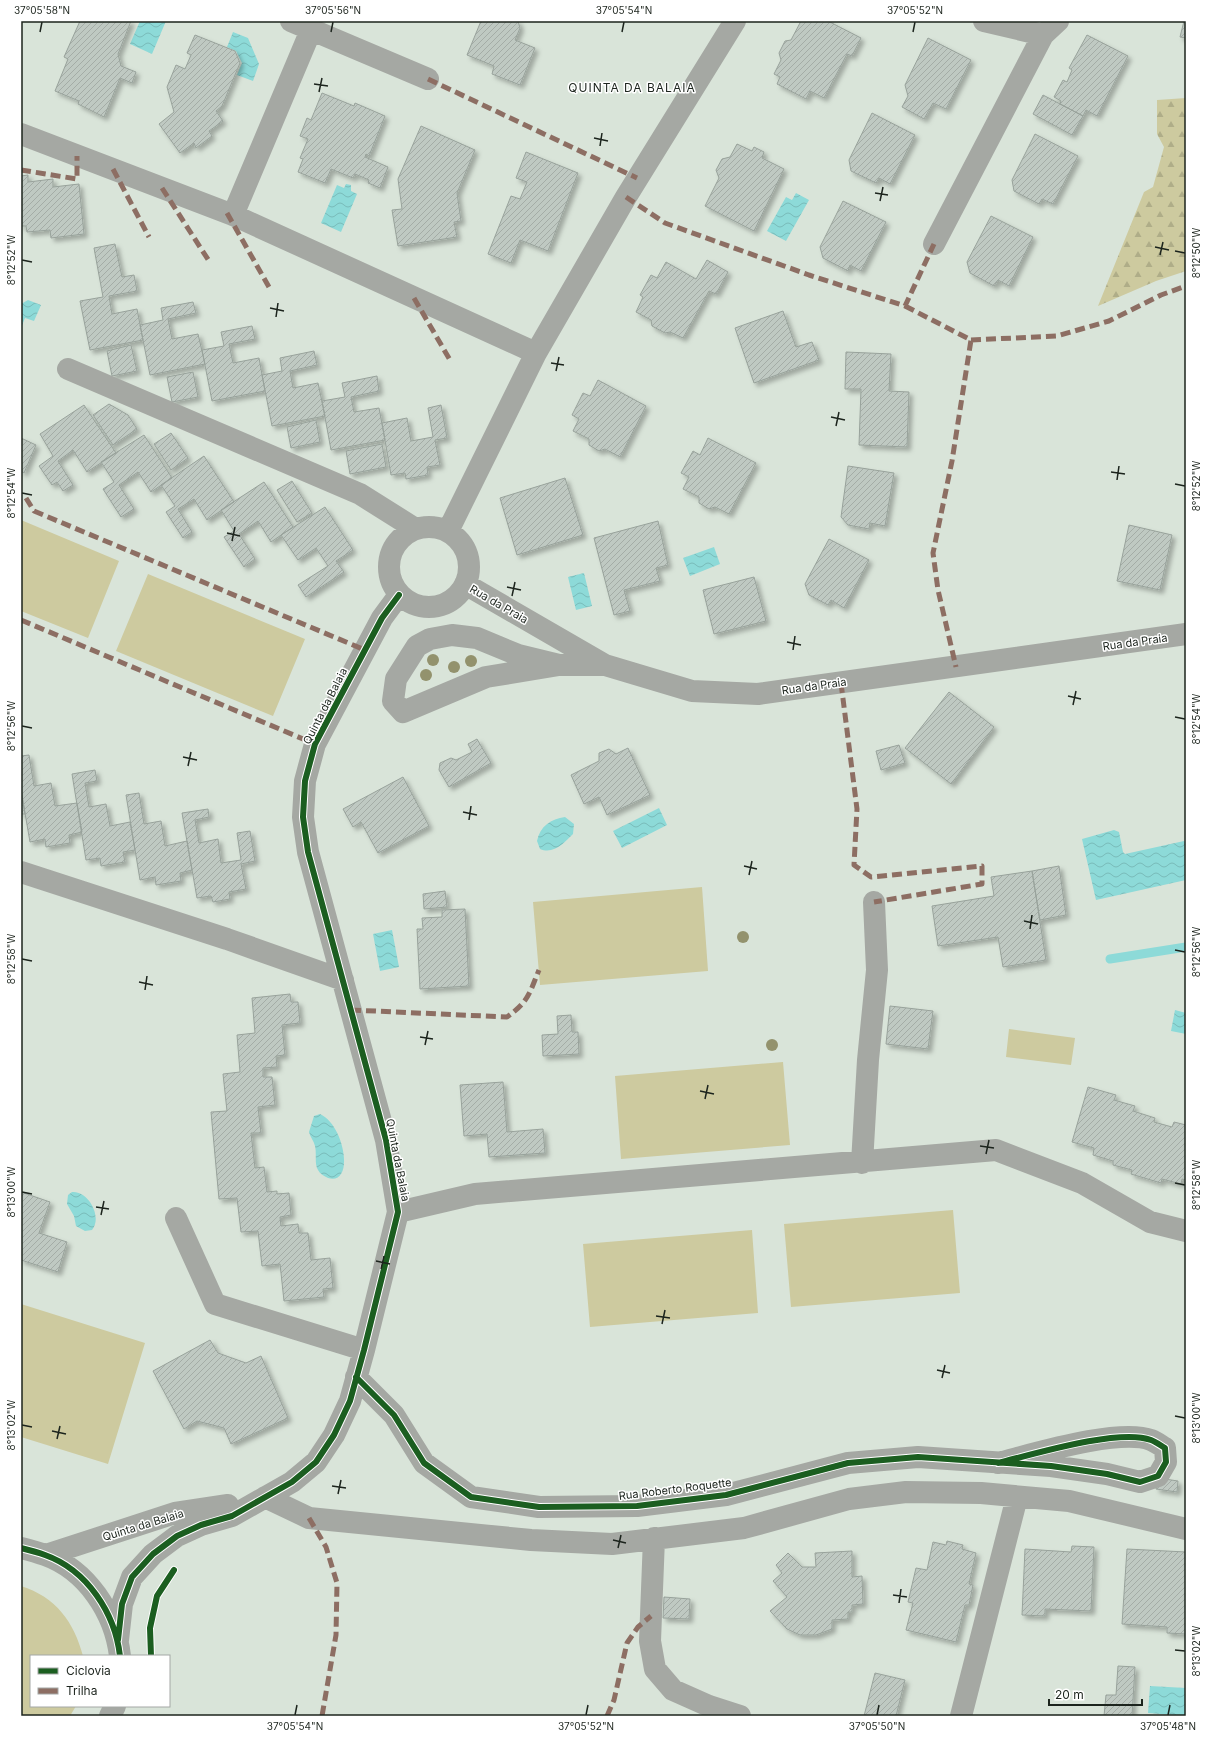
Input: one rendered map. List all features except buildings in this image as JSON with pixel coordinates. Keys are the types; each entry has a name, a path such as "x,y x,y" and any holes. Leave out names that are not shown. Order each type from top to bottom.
{"street":[{"path":"291,21 428,79"},
{"path":"448,531 536,353 630,191 735,21"},
{"path":"934,244 1051,28 984,21"},
{"path":"232,215 311,30"},
{"path":"21,134 232,215 536,353"},
{"path":"68,369 360,494 414,528"},
{"path":"437,526 448,531 458,538 465,548 469,560 469,572 465,584 458,595 447,603 435,607 422,607 410,603 399,595 392,584 388,571 389,557 394,545 403,535 414,528 437,526"},
{"name":"Rua da Praia","path":"465,584 605,665 692,691 758,694 1186,634"},
{"name":"Quinta da Balaia","path":"119,1648 122,1604 132,1577 154,1554 177,1536 200,1525 232,1516 292,1482 316,1462 334,1435 350,1401 364,1350 398,1212 386,1140 308,852 303,817 305,780 315,744 382,618 399,595"},
{"path":"559,665 518,654 477,638 452,635 430,639 417,646 409,656 396,679 393,701 403,712 486,677 559,665 605,665"},
{"path":"21,872 227,939 343,980"},
{"path":"862,1163 868,1060 876,970 874,902"},
{"path":"398,1212 475,1194 862,1163 996,1150 1082,1183 1150,1222 1186,1231"},
{"path":"176,1218 215,1304 364,1350"},
{"name":"Rua Roberto Roquette","path":"356,1377 394,1415 424,1463 470,1496 539,1507 637,1506 726,1496 848,1463 918,1457 998,1463 1051,1466 1107,1474 1140,1482 1158,1476 1166,1462 1164,1448 1158,1444 1151,1440 1123,1436 1101,1439 998,1463"},
{"path":"265,1497 309,1518 531,1540 612,1544 744,1528 849,1499 906,1492 981,1493 1069,1501 1186,1529"},
{"name":"Quinta da Balaia","path":"46,1555 175,1513 235,1504 265,1497"},
{"path":"961,1716 1017,1497"},
{"path":"654,1538 650,1641 655,1669 673,1690 693,1709 740,1716"},
{"path":"21,1548 46,1555 74,1571 93,1590 109,1614 119,1648"},
{"path":"110,1716 114,1707"}],"green space":[{"path":"1186,98 1186,271 1156,281 1098,306 1144,192 1153,187 1164,147 1157,134 1157,100"},
{"path":"21,520 119,561 88,638 21,611"},
{"path":"148,574 305,639 273,716 116,651"},
{"path":"702,887 708,971 540,985 533,902"},
{"path":"1009,1029 1075,1038 1071,1065 1006,1057"},
{"path":"783,1062 790,1145 621,1159 615,1076"},
{"path":"953,1210 960,1293 791,1307 784,1224"},
{"path":"752,1230 758,1313 590,1327 583,1244"},
{"path":"21,1304 145,1343 108,1464 21,1437"},
{"path":"21,1586 44,1597 62,1612 74,1632 83,1655 30,1655 30,1707 75,1707 70,1716 21,1716"}],"water":[{"path":"140,21 166,21 152,54 130,44"},
{"path":"233,32 248,38 259,64 253,81 237,75 242,63 236,51 227,47"},
{"path":"346,184 351,185 351,191 357,194 341,232 321,223 337,185 344,188"},
{"path":"796,193 809,200 786,241 767,231 786,197 792,200"},
{"path":"28,300 41,305 34,321 25,318 21,328 21,304"},
{"path":"714,547 720,564 690,576 683,558"},
{"path":"584,573 592,606 576,610 568,577"},
{"path":"659,808 667,825 622,848 613,831"},
{"path":"565,817 574,824 573,834 559,847 550,850 540,849 537,841 543,827 555,819"},
{"path":"1114,830 1119,832 1123,852 1125,854 1184,841 1186,843 1186,880 1096,900 1082,839"},
{"path":"392,930 399,967 380,971 373,934"},
{"path":"1175,1010 1186,1013 1186,1034 1171,1031"},
{"path":"320,1114 329,1120 336,1130 344,1153 342,1173 336,1178 328,1178 320,1173 317,1167 315,1146 309,1132 314,1116"},
{"path":"72,1192 83,1195 92,1205 96,1218 95,1225 92,1230 85,1231 76,1226 74,1216 67,1204 68,1195"},
{"path":"1150,1686 1186,1688 1186,1716 1148,1713"}],"waterway":[{"path":"1110,959 1186,947"}],"marked path":[{"path":"428,79 637,178"},
{"path":"21,170 77,179 77,156"},
{"path":"113,169 149,237"},
{"path":"162,188 209,261"},
{"path":"626,197 665,223 809,275 905,306 934,244"},
{"path":"227,213 269,287"},
{"path":"971,340 1057,336 1109,321 1161,295 1186,286"},
{"path":"414,298 450,360"},
{"path":"905,306 971,340 952,461 933,553 938,590 956,667"},
{"path":"26,498 34,511 365,650"},
{"path":"21,620 315,744"},
{"path":"841,683 857,809 854,865 871,877 982,866 982,884 874,902"},
{"path":"351,1010 507,1017 520,1006 528,996 539,970"},
{"path":"309,1518 326,1547 337,1583 336,1635 322,1716"},
{"path":"607,1716 614,1700 627,1643 638,1627 651,1616"}],"cycle path":[{"path":"118,1640 122,1604 132,1577 153,1554 177,1536 201,1525 232,1516 292,1482 316,1462 334,1435 350,1401 364,1350 398,1212 386,1140 308,852 303,817 305,781 315,744 382,618 399,595"},
{"path":"356,1377 394,1415 424,1463 471,1497 539,1507 637,1506 726,1495 848,1463 918,1457 1051,1466 1107,1474 1140,1482 1158,1476 1166,1462 1165,1448 1155,1442 1137,1437 1119,1437 1076,1444 1033,1454 1014,1459 998,1463"},
{"path":"21,1548 42,1554 60,1562 74,1571 86,1582 105,1609 112,1624 120,1655"},
{"path":"151,1655 150,1628 157,1596 174,1570"}],"district":[{"name":"QUINTA DA BALAIA","path":"632,87"}]}
